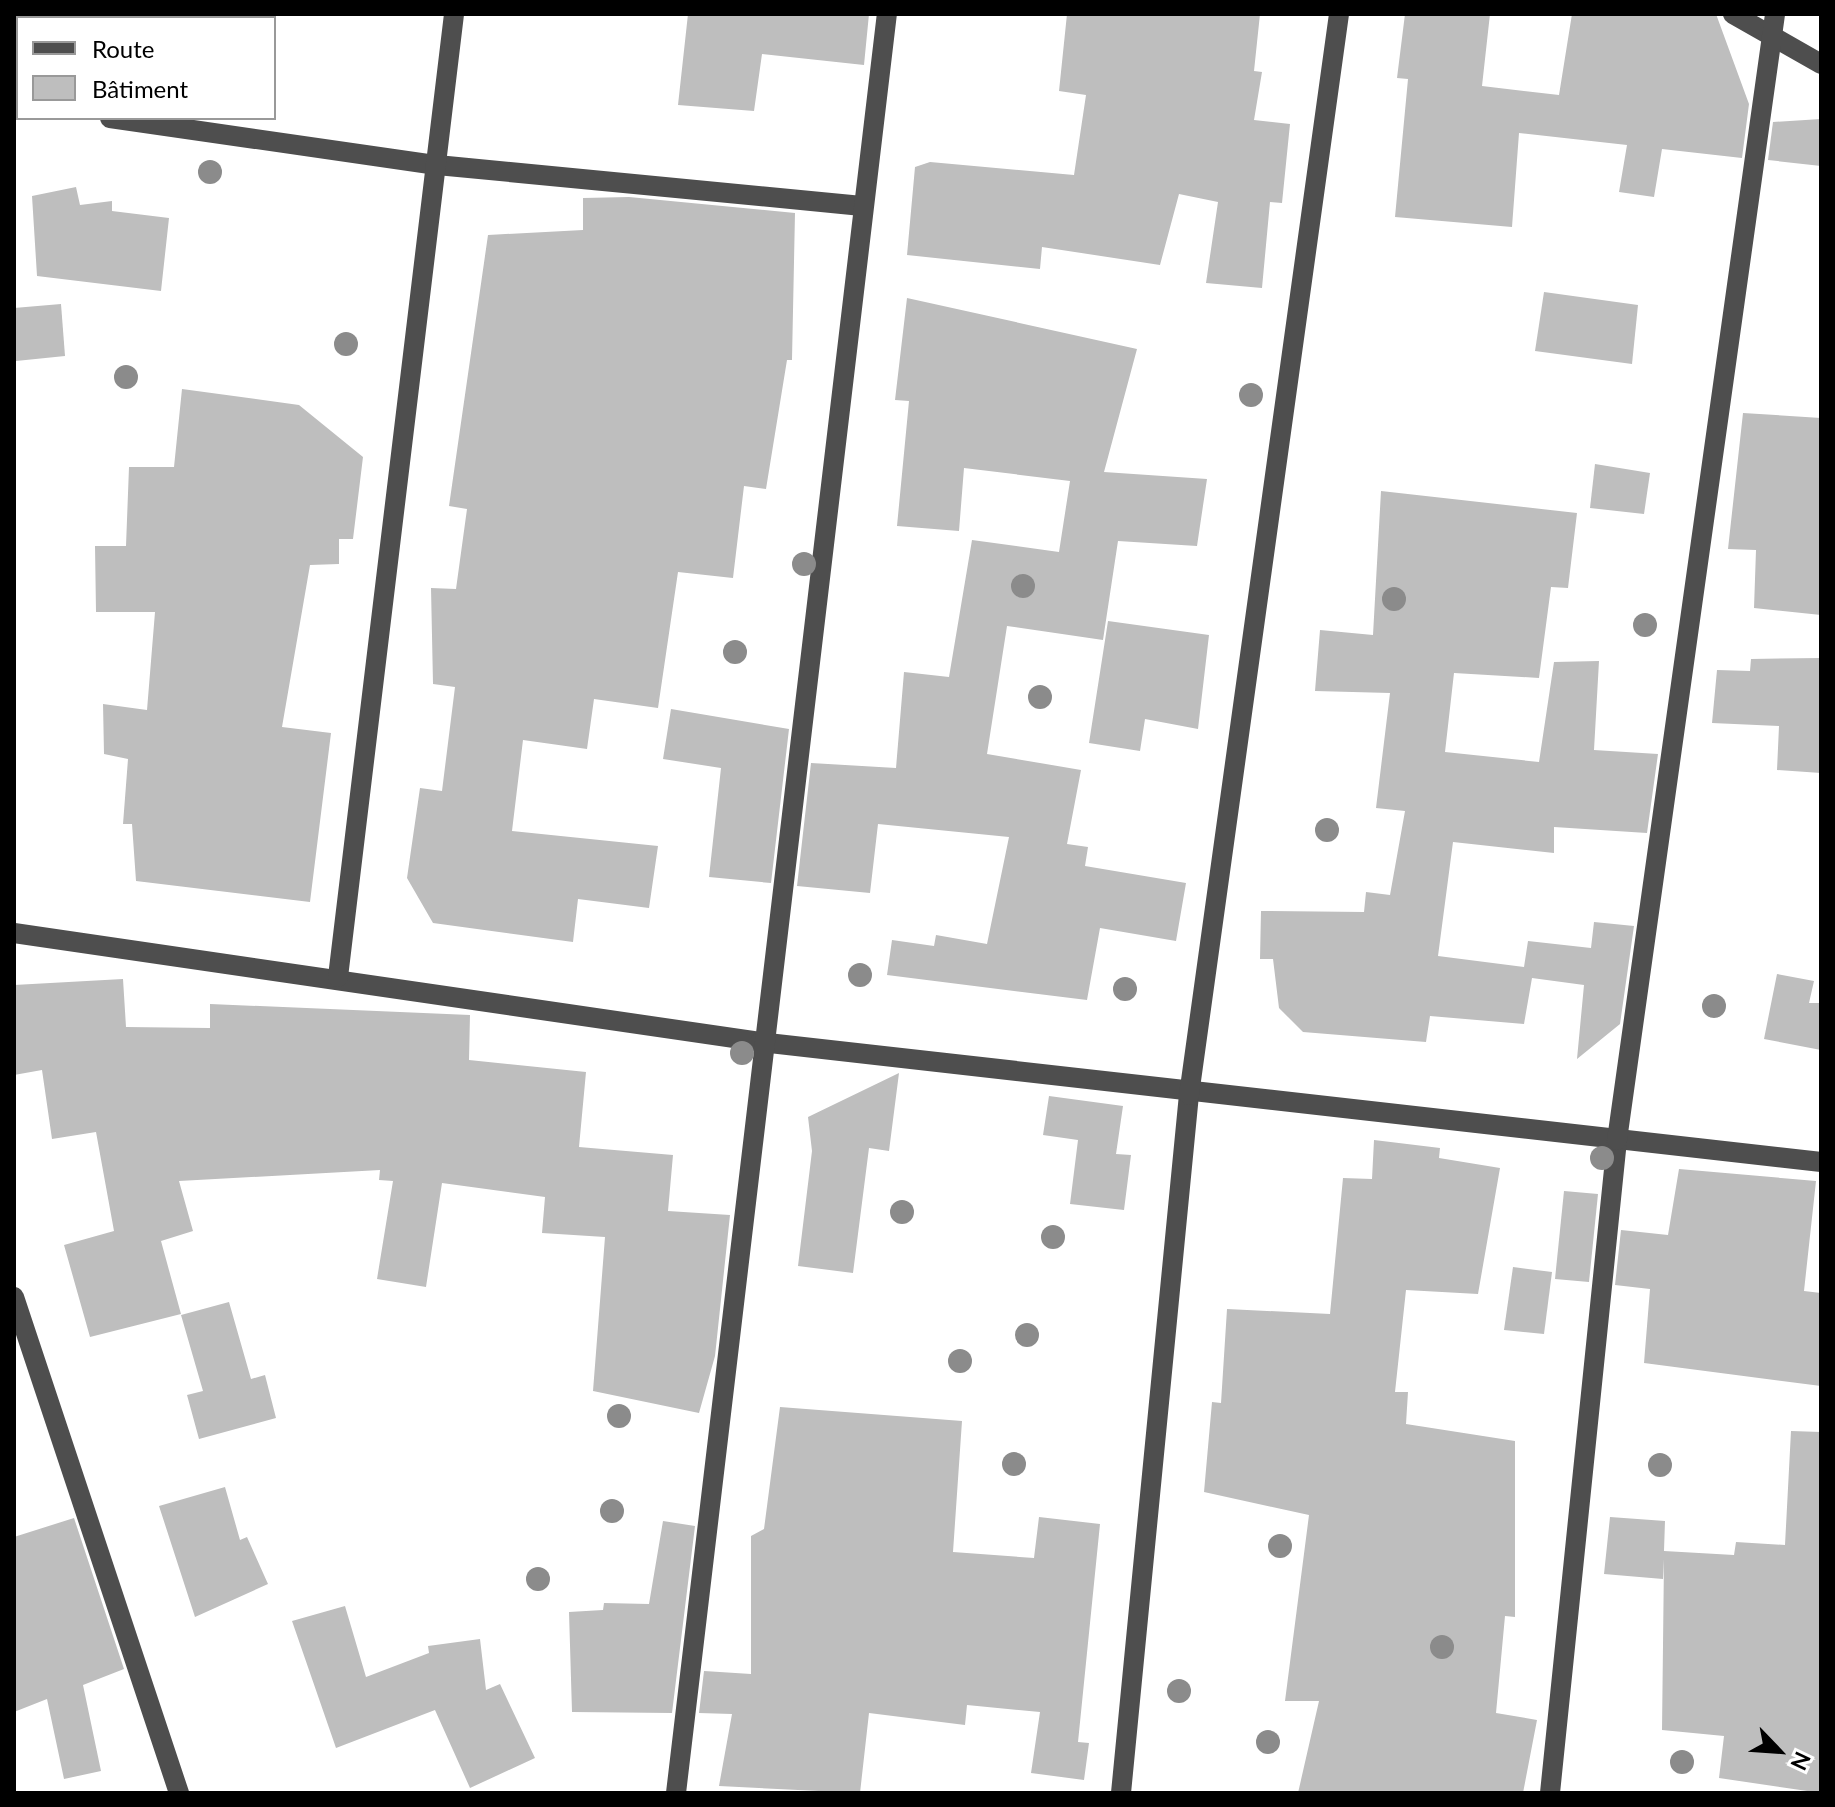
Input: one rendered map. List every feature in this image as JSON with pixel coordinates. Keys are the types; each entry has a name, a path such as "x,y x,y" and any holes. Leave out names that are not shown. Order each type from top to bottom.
{"street":[{"path":"338,977 454,14"},
{"path":"676,1793 760,1042 887,14"},
{"path":"1121,1793 1189,1095 1339,14"},
{"path":"1733,14 1821,64"},
{"path":"1550,1793 1617,1140 1775,14"},
{"path":"124,120 437,165 862,206"},
{"path":"14,933 338,977 760,1042 1189,1095 1821,1162"},
{"path":"14,1297 179,1793"}],"building":[{"path":"688,14 869,14 864,65 762,54 754,111 678,105"},
{"path":"1067,14 1260,14 1254,71 1262,72 1254,120 1290,124 1282,203 1270,202 1262,288 1206,283 1218,202 1179,194 1160,265 1042,247 1040,269 907,255 915,167 930,162 1074,175 1086,95 1059,91"},
{"path":"1405,14 1490,14 1482,86 1559,95 1572,14 1716,14 1749,104 1742,158 1662,149 1654,197 1619,192 1627,145 1519,133 1512,227 1395,217 1408,79 1397,78"},
{"path":"1821,119 1821,166 1768,160 1773,122"},
{"path":"76,187 80,205 112,201 112,211 169,218 161,291 37,276 32,196"},
{"path":"629,197 795,213 792,360 787,360 766,489 744,486 733,578 678,572 658,708 594,699 587,749 523,740 512,831 658,846 649,908 578,899 573,942 433,923 407,878 420,788 442,791 455,687 433,684 431,588 456,589 467,509 449,506 488,235 583,230 583,198"},
{"path":"1544,292 1638,305 1632,364 1535,351"},
{"path":"907,298 1137,349 1104,472 1207,479 1197,546 1118,541 1103,640 1007,626 987,754 1081,770 1067,844 1088,847 1085,866 1186,883 1176,941 1100,928 1087,1000 887,975 892,940 934,946 936,935 987,944 1009,837 878,824 870,893 797,886 811,763 896,768 904,672 949,677 972,540 1059,552 1070,481 964,468 959,531 897,526 909,401 895,400"},
{"path":"61,304 65,356 16,361 14,308"},
{"path":"182,389 299,405 363,457 353,539 339,539 339,564 310,565 282,727 331,733 310,902 136,881 132,824 123,824 128,759 104,754 103,704 147,710 155,612 96,612 95,546 126,546 129,467 174,467"},
{"path":"1743,413 1821,418 1821,615 1754,608 1756,550 1728,549"},
{"path":"1595,464 1650,473 1644,514 1590,508"},
{"path":"1381,491 1577,513 1568,588 1551,587 1539,678 1454,673 1445,752 1539,762 1554,662 1599,661 1594,750 1658,754 1647,833 1554,827 1554,853 1453,842 1438,956 1524,967 1528,941 1591,948 1594,922 1634,926 1620,1024 1577,1059 1584,985 1532,978 1524,1024 1430,1016 1426,1042 1303,1032 1279,1008 1273,959 1260,959 1261,911 1364,912 1366,892 1390,895 1405,811 1376,808 1390,693 1315,691 1320,630 1373,635"},
{"path":"1108,621 1209,635 1198,729 1145,719 1140,751 1089,743"},
{"path":"1821,658 1821,773 1777,770 1779,726 1712,723 1717,670 1750,671 1751,659"},
{"path":"671,709 789,729 771,883 709,877 721,768 663,759"},
{"path":"1777,974 1814,981 1809,1003 1821,1003 1821,1050 1764,1039"},
{"path":"123,979 126,1027 210,1028 210,1004 470,1015 469,1060 586,1072 579,1147 673,1155 668,1211 730,1215 715,1356 699,1413 593,1391 605,1237 542,1233 545,1197 442,1183 426,1287 377,1279 393,1181 379,1180 380,1170 179,1181 193,1231 161,1241 181,1314 90,1337 64,1245 114,1231 96,1132 52,1139 42,1070 14,1075 14,985"},
{"path":"899,1073 889,1151 869,1148 853,1273 798,1266 812,1151 808,1117"},
{"path":"1049,1096 1123,1106 1116,1154 1131,1155 1124,1210 1070,1204 1078,1140 1043,1135"},
{"path":"1374,1140 1440,1148 1439,1158 1500,1168 1478,1294 1406,1290 1395,1392 1408,1392 1406,1424 1515,1441 1515,1617 1505,1616 1496,1713 1537,1720 1523,1793 1298,1793 1319,1701 1285,1701 1309,1515 1204,1492 1212,1402 1221,1403 1227,1309 1330,1314 1343,1178 1372,1179"},
{"path":"1679,1169 1816,1181 1804,1291 1821,1293 1821,1386 1644,1363 1650,1289 1615,1285 1621,1230 1668,1235"},
{"path":"1564,1191 1598,1194 1589,1282 1555,1279"},
{"path":"1513,1267 1552,1272 1544,1334 1504,1330"},
{"path":"229,1302 251,1379 265,1375 276,1418 199,1439 187,1395 203,1391 181,1315"},
{"path":"780,1407 962,1421 953,1552 1034,1558 1039,1517 1100,1524 1078,1742 1089,1743 1084,1780 1031,1773 1040,1712 967,1705 965,1725 869,1713 860,1793 719,1786 732,1714 699,1713 704,1671 751,1674 751,1536 764,1529"},
{"path":"1791,1431 1821,1432 1821,1793 1719,1778 1724,1736 1662,1730 1664,1559 1663,1579 1604,1574 1610,1517 1665,1521 1664,1551 1734,1555 1736,1542 1785,1545"},
{"path":"225,1487 240,1540 247,1537 268,1584 195,1617 159,1506"},
{"path":"74,1518 124,1669 83,1685 101,1771 64,1779 47,1699 14,1712 14,1537"},
{"path":"663,1521 695,1526 672,1713 572,1712 569,1612 603,1610 604,1603 649,1604"},
{"path":"345,1606 366,1677 429,1653 428,1646 480,1639 486,1690 500,1684 535,1758 470,1788 435,1710 336,1748 292,1621"}]}
